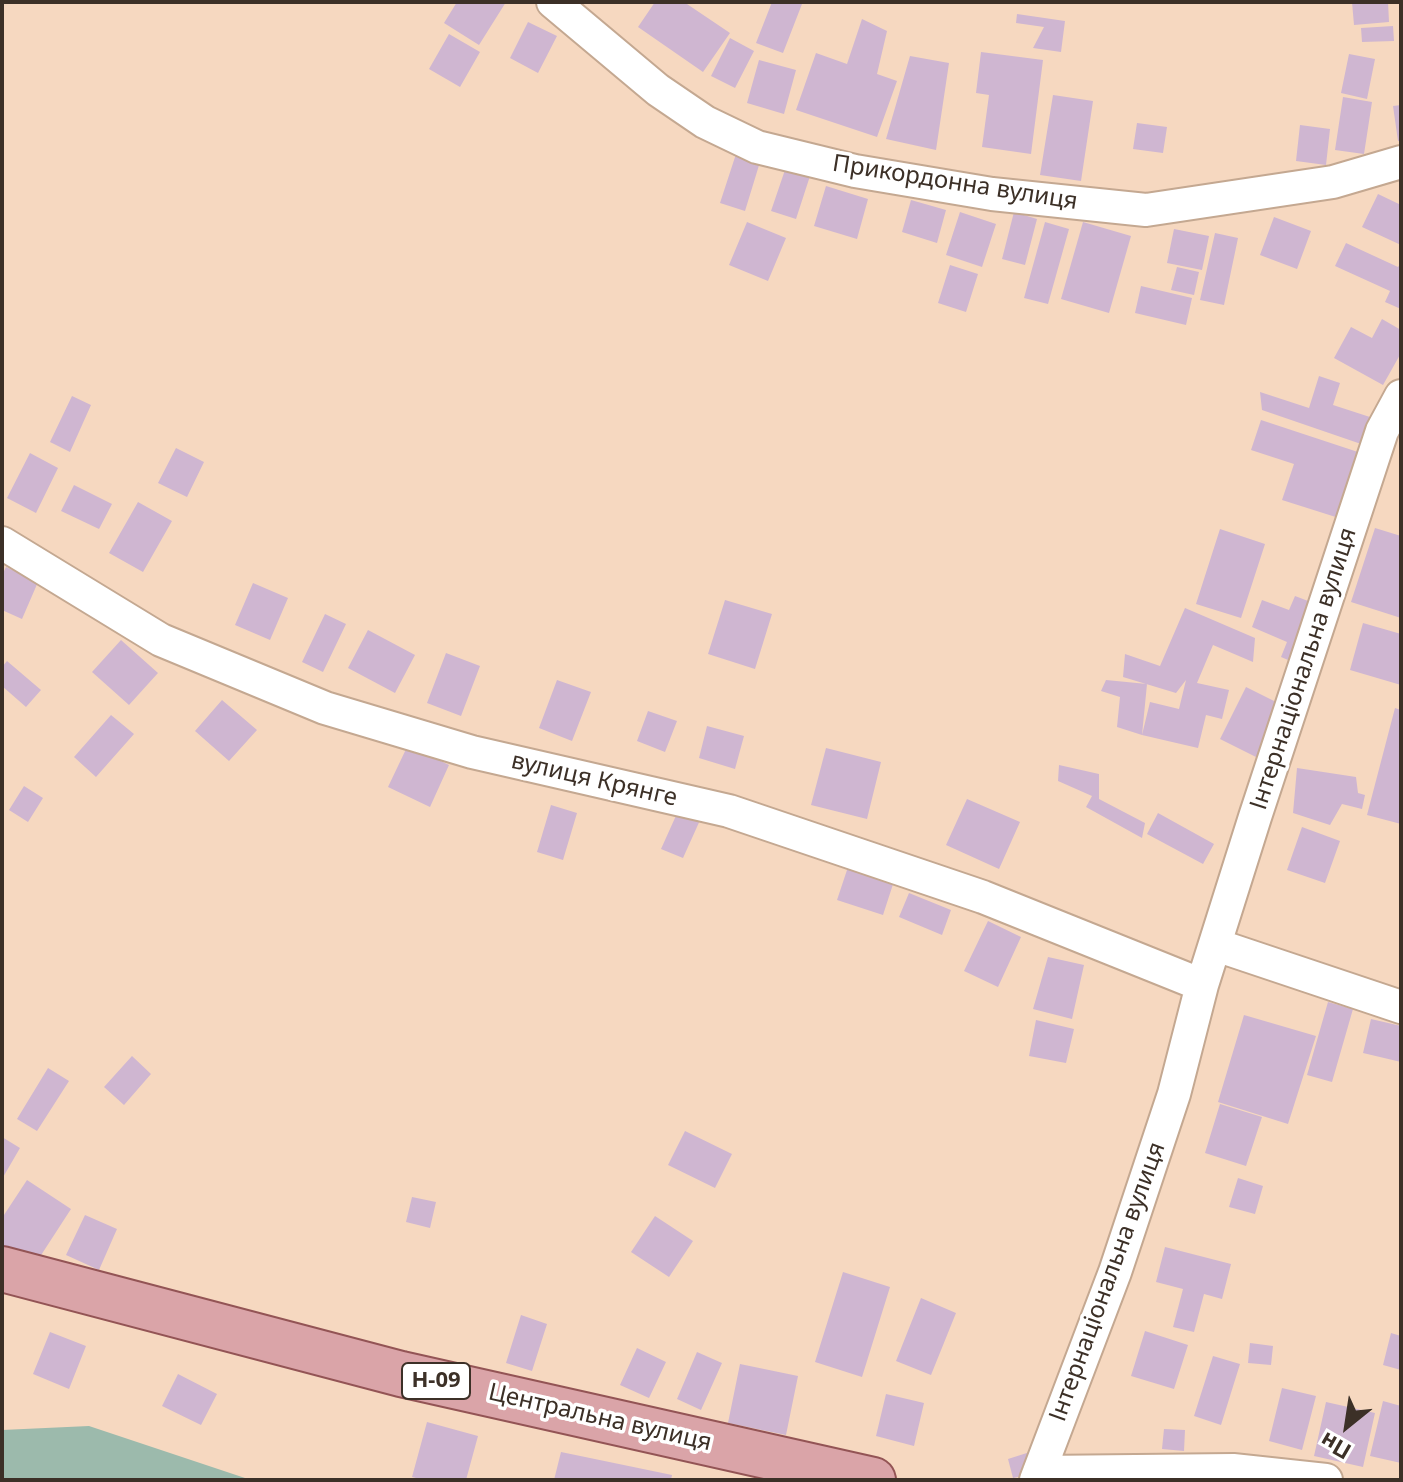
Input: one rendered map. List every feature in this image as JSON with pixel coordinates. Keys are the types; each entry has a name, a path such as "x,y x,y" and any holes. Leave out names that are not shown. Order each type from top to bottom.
{"main road":[{"name":"Центральна вулиця","path":"2,1269 401,1374 873,1480"}],"street":[{"name":"Прикордонна вулиця","path":"553,2 658,90 705,122 757,147 855,171 992,194 1146,210 1333,182 1401,162"},
{"name":"Інтернаціональна вулиця","path":"1038,1476 1115,1272 1174,1094 1202,985 1255,817 1382,431 1401,396"},
{"name":"вулиця Крянге","path":"2,543 161,640 325,708 472,752 729,811 983,897 1202,985"},
{"path":"1216,945 1401,1007"},
{"path":"1038,1476 1233,1470 1326,1480"}],"green space":[{"path":"89,1426 251,1480 2,1480 2,1430"}],"building":[{"path":"457,2 506,2 479,45 444,23"},
{"path":"655,2 684,2 730,33 703,72 638,27"},
{"path":"772,2 802,4 783,53 756,43"},
{"path":"1352,2 1388,2 1389,22 1354,25"},
{"path":"1017,14 1065,21 1061,52 1033,48 1044,27 1016,23"},
{"path":"862,19 887,31 877,74 897,81 877,137 796,110 816,53 847,64"},
{"path":"528,22 557,36 538,73 510,58"},
{"path":"1393,26 1394,41 1362,42 1361,28"},
{"path":"449,34 480,52 460,87 429,69"},
{"path":"730,38 754,51 735,88 711,76"},
{"path":"981,52 1043,60 1031,154 982,147 989,95 976,93"},
{"path":"1349,54 1375,59 1367,99 1341,93"},
{"path":"910,56 949,63 936,150 886,139"},
{"path":"759,60 796,70 784,114 747,103"},
{"path":"1053,95 1093,101 1081,181 1040,175"},
{"path":"1343,97 1372,102 1364,154 1335,150"},
{"path":"1401,105 1401,141 1398,141 1393,106"},
{"path":"1137,123 1167,127 1163,153 1133,149"},
{"path":"1300,125 1330,129 1326,165 1296,161"},
{"path":"736,154 760,162 745,211 720,203"},
{"path":"786,167 810,176 796,219 771,211"},
{"path":"826,186 868,199 857,239 814,226"},
{"path":"1378,194 1401,205 1401,245 1362,227"},
{"path":"911,200 946,210 937,243 902,232"},
{"path":"960,212 996,224 982,267 946,255"},
{"path":"1014,212 1037,219 1025,265 1002,259"},
{"path":"1274,217 1311,231 1297,269 1260,255"},
{"path":"747,222 786,238 768,281 729,265"},
{"path":"1045,222 1069,229 1048,304 1024,298"},
{"path":"1083,222 1131,236 1109,313 1061,299"},
{"path":"1174,229 1209,236 1202,270 1167,263"},
{"path":"1215,233 1238,238 1224,305 1200,300"},
{"path":"1346,243 1398,267 1401,263 1401,309 1385,302 1390,291 1335,266"},
{"path":"950,265 978,274 966,312 938,303"},
{"path":"1177,267 1199,272 1194,295 1171,290"},
{"path":"1141,286 1192,298 1186,325 1135,313"},
{"path":"1382,319 1401,330 1401,353 1383,385 1334,358 1351,327 1372,338"},
{"path":"1319,376 1340,383 1333,405 1373,418 1364,445 1262,410 1260,392 1309,408"},
{"path":"72,396 91,405 70,452 50,442"},
{"path":"1261,420 1364,454 1342,519 1282,500 1294,464 1251,450"},
{"path":"176,448 204,462 187,497 158,483"},
{"path":"30,453 58,468 36,513 7,498"},
{"path":"74,485 112,504 99,529 61,511"},
{"path":"138,502 172,521 143,572 109,553"},
{"path":"1375,528 1401,536 1401,618 1351,602"},
{"path":"1220,529 1265,544 1241,618 1196,604"},
{"path":"6,567 38,582 22,619 2,610 2,575"},
{"path":"253,583 288,598 270,640 235,625"},
{"path":"1295,596 1316,604 1293,662 1281,657 1287,642 1252,627 1262,600 1289,610"},
{"path":"725,600 772,614 755,669 708,654"},
{"path":"1185,608 1255,638 1253,662 1213,645 1197,683 1229,690 1222,719 1206,715 1198,748 1142,735 1117,727 1120,697 1101,691 1106,680 1146,684 1123,677 1125,654 1160,666","holes":["1186,680 1179,709 1150,702 1142,735 1147,684 1176,693"]},
{"path":"325,614 346,624 323,672 302,662"},
{"path":"1363,623 1401,634 1401,685 1350,670"},
{"path":"368,630 415,655 395,693 348,668"},
{"path":"121,640 158,673 129,705 92,672"},
{"path":"446,653 480,666 461,716 427,703"},
{"path":"7,661 41,690 26,707 2,686 2,667"},
{"path":"557,680 591,692 572,741 539,728"},
{"path":"1246,687 1288,708 1262,760 1220,739"},
{"path":"222,700 257,730 229,761 195,731"},
{"path":"1395,708 1401,710 1401,824 1367,815"},
{"path":"648,711 677,721 665,752 637,741"},
{"path":"111,715 134,734 96,777 74,757"},
{"path":"707,726 744,736 735,769 699,758"},
{"path":"408,745 449,765 430,807 388,787"},
{"path":"826,748 881,762 867,819 811,805"},
{"path":"1059,765 1099,774 1099,799 1145,823 1142,838 1086,807 1092,796 1058,781"},
{"path":"1297,768 1356,777 1358,793 1365,795 1362,809 1342,804 1330,825 1293,813"},
{"path":"24,786 43,798 28,822 9,810"},
{"path":"967,799 1020,822 999,869 946,845"},
{"path":"551,805 577,813 563,860 537,852"},
{"path":"679,809 701,818 683,858 661,849"},
{"path":"1158,813 1214,844 1203,864 1147,834"},
{"path":"1302,827 1340,841 1325,883 1287,870"},
{"path":"849,864 895,878 883,915 837,900"},
{"path":"909,893 951,910 942,935 899,917"},
{"path":"988,921 1021,937 998,987 964,971"},
{"path":"1048,957 1084,965 1072,1019 1033,1009"},
{"path":"1328,1002 1353,1009 1332,1082 1307,1075"},
{"path":"1244,1015 1316,1036 1288,1124 1218,1102"},
{"path":"1371,1019 1401,1026 1401,1062 1363,1053"},
{"path":"1036,1020 1074,1029 1066,1063 1029,1056"},
{"path":"132,1056 151,1074 124,1105 104,1087"},
{"path":"48,1068 69,1081 37,1131 17,1119"},
{"path":"1220,1104 1262,1117 1246,1166 1205,1153"},
{"path":"685,1131 732,1154 715,1188 668,1165"},
{"path":"2,1137 20,1148 2,1179"},
{"path":"1238,1178 1263,1186 1255,1214 1229,1207"},
{"path":"27,1180 71,1209 34,1266 2,1245 2,1218"},
{"path":"412,1197 436,1202 430,1228 406,1222"},
{"path":"85,1215 117,1229 99,1270 66,1255"},
{"path":"655,1216 693,1241 669,1277 631,1252"},
{"path":"1165,1247 1231,1264 1222,1299 1204,1294 1194,1332 1173,1327 1183,1289 1156,1282"},
{"path":"843,1272 890,1287 862,1377 815,1362"},
{"path":"921,1298 956,1313 931,1375 896,1361"},
{"path":"521,1315 547,1324 532,1371 506,1363"},
{"path":"1145,1331 1188,1345 1174,1389 1131,1376"},
{"path":"50,1332 86,1346 69,1389 33,1374"},
{"path":"1391,1333 1401,1336 1401,1370 1383,1365"},
{"path":"1250,1343 1273,1346 1271,1365 1248,1363"},
{"path":"637,1348 666,1362 649,1398 620,1385"},
{"path":"697,1352 722,1363 701,1410 677,1399"},
{"path":"1213,1356 1240,1364 1221,1425 1194,1416"},
{"path":"740,1364 798,1376 786,1435 728,1423"},
{"path":"178,1374 217,1394 201,1425 162,1406"},
{"path":"1282,1388 1316,1396 1302,1450 1269,1441"},
{"path":"886,1394 924,1403 914,1446 876,1436"},
{"path":"1383,1401 1401,1406 1401,1463 1370,1456"},
{"path":"1326,1402 1375,1413 1363,1467 1314,1456"},
{"path":"427,1422 478,1436 466,1480 412,1477"},
{"path":"1164,1429 1185,1430 1184,1451 1162,1449"},
{"path":"561,1452 672,1475 671,1480 554,1480"},
{"path":"1030,1452 1035,1473 1013,1478 1008,1459"}]}
